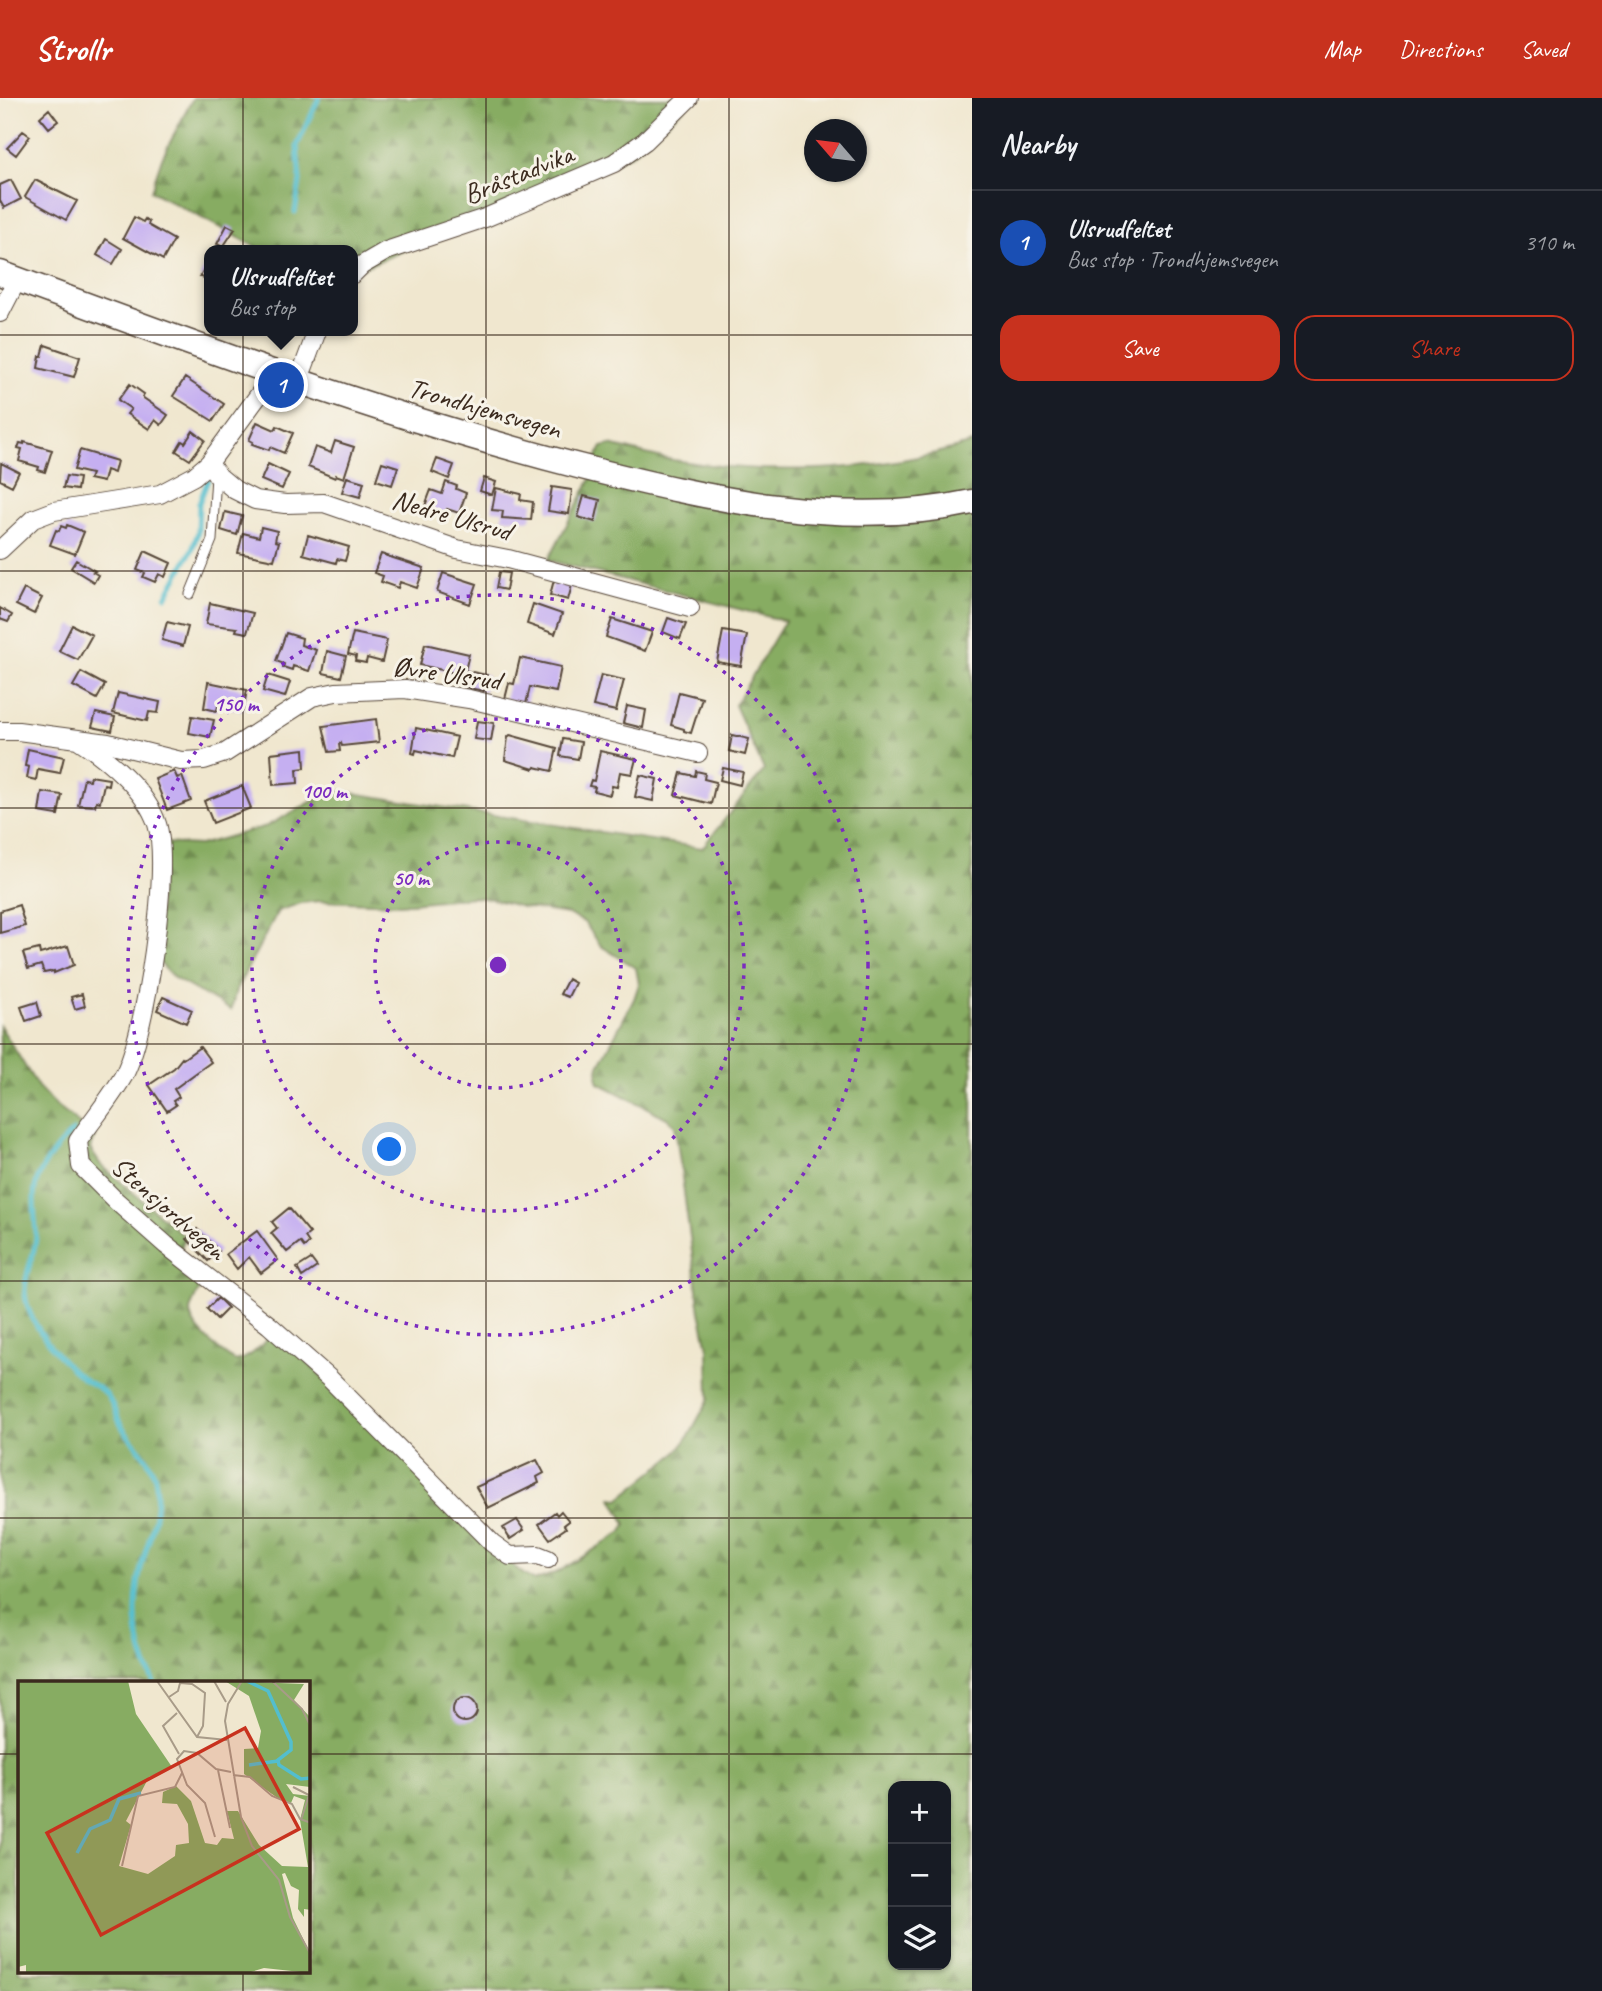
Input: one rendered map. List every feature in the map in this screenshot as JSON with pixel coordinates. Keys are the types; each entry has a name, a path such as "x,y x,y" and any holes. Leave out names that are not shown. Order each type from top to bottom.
{"main road":[{"name":"Trondhjemsvegen","path":"8,277 298,382 505,447 650,484 736,500 836,513 908,511 972,502"}],"street":[{"name":"Bråstadvika","path":"358,269 386,251 485,218 614,163 645,141 689,98"},
{"path":"0,313 8,277"},
{"path":"298,382 315,336"},
{"path":"0,550 33,519 56,510 160,494 213,469 275,373"},
{"name":"Nedre Ulsrud","path":"213,469 235,490 255,500 285,504 324,503 457,549 521,563 690,608"},
{"name":"Øvre Ulsrud","path":"79,740 179,761 204,760 225,753 312,697 336,692 405,689 478,701 698,753"},
{"name":"Stensjordvegen","path":"0,731 79,740 108,758 147,805 157,825 161,853 157,931 142,1016 124,1074 78,1140 82,1166 115,1200 166,1245 215,1282 330,1379 492,1543 510,1556 538,1555 548,1559"}],"lane":[{"path":"190,594 212,540 213,469"}],"green space":[{"path":"193,98 695,98 631,155 358,270 358,245 253,245 151,191 162,158"},
{"path":"972,443 972,1991 0,1991 0,1026 38,1087 55,1105 95,1136 90,1149 101,1165 185,1237 179,1254 201,1285 190,1311 191,1318 207,1339 222,1352 235,1361 241,1359 262,1345 275,1330 518,1570 534,1581 558,1572 622,1532 626,1524 612,1498 619,1499 675,1454 687,1439 709,1399 708,1348 700,1312 675,1125 667,1118 599,1083 597,1076 599,1066 634,999 639,984 636,968 601,946 584,922 568,914 472,897 400,904 320,901 301,903 278,911 236,990 231,1010 174,978 155,958 163,843 200,845 267,826 333,790 702,848 764,770 735,705 785,621 548,560 593,475 594,462 602,447 610,445 673,460 748,468 786,470 899,461"}],"building":[{"path":"49,109 58,121 49,128 40,117"},
{"path":"23,131 30,136 16,155 7,148"},
{"path":"11,180 21,199 4,208 0,201 0,185"},
{"path":"35,180 77,201 66,220 25,197"},
{"path":"134,217 143,222 145,219 149,222 148,225 174,240 163,260 123,238"},
{"path":"227,225 235,229 224,245 217,244"},
{"path":"106,239 122,249 113,264 97,255"},
{"path":"45,345 80,357 74,377 38,368"},
{"path":"185,378 224,404 213,421 173,396"},
{"path":"130,384 144,394 142,397 168,415 161,425 155,420 149,429 127,414 131,409 118,400"},
{"path":"257,422 275,430 277,426 293,433 284,453 252,444 249,440"},
{"path":"193,431 205,440 190,460 176,451"},
{"path":"335,441 354,447 344,478 336,475 335,478 308,467 315,447 331,453"},
{"path":"20,443 52,450 45,472 38,470 39,467 19,461 22,449 18,448"},
{"path":"80,450 117,461 114,473 106,470 103,482 89,479 91,474 74,470"},
{"path":"437,459 454,465 449,479 432,472"},
{"path":"382,462 398,467 392,485 376,480"},
{"path":"1,463 19,472 12,486 0,480"},
{"path":"268,464 289,474 282,489 261,480"},
{"path":"66,476 79,478 77,490 63,488"},
{"path":"347,477 364,482 360,497 342,492"},
{"path":"484,478 496,482 492,495 480,491"},
{"path":"446,482 466,493 459,513 447,509 445,513 425,506 431,490 442,494"},
{"path":"552,487 572,490 569,514 548,511"},
{"path":"496,488 521,494 520,500 533,502 531,520 502,518 503,511 492,510"},
{"path":"584,496 600,500 595,522 578,517"},
{"path":"225,512 242,516 237,535 221,530"},
{"path":"67,525 84,532 75,554 50,545 56,530 59,531 61,526 66,528"},
{"path":"261,527 277,531 275,541 279,542 274,560 238,553 243,533 259,537"},
{"path":"308,535 349,547 345,561 337,559 336,563 303,554"},
{"path":"145,551 171,563 165,577 159,574 155,582 143,577 145,573 137,570"},
{"path":"381,554 424,568 417,588 400,582 398,588 381,582 383,576 374,573"},
{"path":"76,560 95,571 93,572 98,575 94,582 71,568"},
{"path":"499,572 509,573 506,590 496,588"},
{"path":"443,573 477,584 470,604 437,592"},
{"path":"554,580 572,585 568,600 550,595"},
{"path":"24,589 42,598 34,614 16,605"},
{"path":"210,603 253,613 247,633 236,631 237,628 206,624"},
{"path":"533,604 562,614 555,634 527,624"},
{"path":"0,608 12,615 8,622 0,619"},
{"path":"668,618 686,624 680,639 663,632"},
{"path":"612,619 652,632 645,651 606,637"},
{"path":"167,622 188,627 183,646 162,640"},
{"path":"72,625 92,635 78,660 59,651"},
{"path":"723,631 747,635 741,666 717,662"},
{"path":"286,633 302,638 301,645 316,650 309,671 293,666 292,670 276,661"},
{"path":"353,633 387,640 382,662 367,658 366,663 355,661 356,656 348,654"},
{"path":"425,644 469,654 464,675 420,665"},
{"path":"327,651 346,656 341,677 323,673"},
{"path":"520,658 561,667 556,692 530,687 526,704 505,699 509,683 514,684"},
{"path":"467,671 487,675 484,691 464,687"},
{"path":"81,672 105,685 97,699 73,686"},
{"path":"268,675 290,682 285,697 263,691"},
{"path":"601,675 624,680 616,711 593,706"},
{"path":"208,682 247,690 243,711 218,706 217,711 204,708"},
{"path":"679,692 702,698 691,733 671,725"},
{"path":"118,693 160,702 158,713 149,712 147,721 113,713"},
{"path":"627,706 646,710 643,728 623,723"},
{"path":"96,713 115,717 112,731 92,727"},
{"path":"192,716 214,720 210,737 189,733"},
{"path":"376,719 379,742 342,746 341,743 340,751 329,752 323,726"},
{"path":"477,721 494,723 491,741 474,739"},
{"path":"416,728 457,737 452,758 416,750 415,754 412,753"},
{"path":"510,735 557,748 552,771 534,769 505,760"},
{"path":"732,735 749,739 745,755 729,751"},
{"path":"563,739 581,742 578,759 560,756"},
{"path":"28,749 64,757 60,773 38,769 36,780 27,778 29,767 25,766"},
{"path":"304,749 305,768 297,769 298,783 273,785 271,753"},
{"path":"600,751 636,759 632,774 620,772 617,787 612,786 610,795 594,791 595,787 589,786 591,780 594,781"},
{"path":"723,768 743,772 740,785 720,780"},
{"path":"174,771 177,778 182,776 191,801 167,810 155,779"},
{"path":"696,771 705,773 704,779 716,782 711,804 675,795 681,773 695,776"},
{"path":"640,775 657,779 653,801 635,797"},
{"path":"90,776 109,779 108,785 104,784 100,802 96,801 95,806 78,805 84,779 89,780"},
{"path":"242,786 251,808 213,823 204,801"},
{"path":"42,792 62,795 58,815 39,812"},
{"path":"19,905 25,926 0,933 0,911"},
{"path":"68,946 74,965 54,973 44,973 41,965 28,969 23,953 39,949 40,954"},
{"path":"568,979 575,983 568,997 560,994"},
{"path":"82,994 85,1006 75,1009 71,997"},
{"path":"163,997 192,1010 186,1023 157,1010"},
{"path":"37,1002 41,1016 26,1021 21,1007"},
{"path":"200,1047 211,1062 174,1089 179,1097 173,1101 176,1105 167,1111 149,1085"},
{"path":"289,1208 310,1233 305,1237 309,1243 304,1247 300,1242 287,1252 271,1233 277,1228 272,1222"},
{"path":"197,1229 219,1251 208,1261 187,1239"},
{"path":"257,1231 278,1260 261,1273 249,1257 237,1269 226,1254"},
{"path":"311,1259 317,1267 302,1277 297,1268"},
{"path":"218,1298 228,1308 217,1319 207,1309"},
{"path":"537,1460 544,1473 537,1477 539,1483 488,1508 476,1487"},
{"path":"561,1511 569,1521 564,1525 566,1528 550,1539 539,1524 555,1512 557,1515"},
{"path":"517,1520 524,1530 510,1539 503,1528"},
{"path":"465,1698 473,1702 477,1710 473,1718 465,1722 457,1718 453,1710 457,1702"}],"waterway":[{"path":"295,212 300,181 297,146 319,98"},
{"path":"166,597 192,550 198,532 199,503 208,480"},
{"path":"73,1131 50,1156 37,1180 34,1200 35,1242 25,1292 31,1315 45,1339 73,1370 107,1396 121,1426 148,1460 154,1475 156,1509 141,1567 136,1601 141,1650 153,1681"}],"place":[{"name":"Ulsrudfeltet","path":"281,385"}]}
